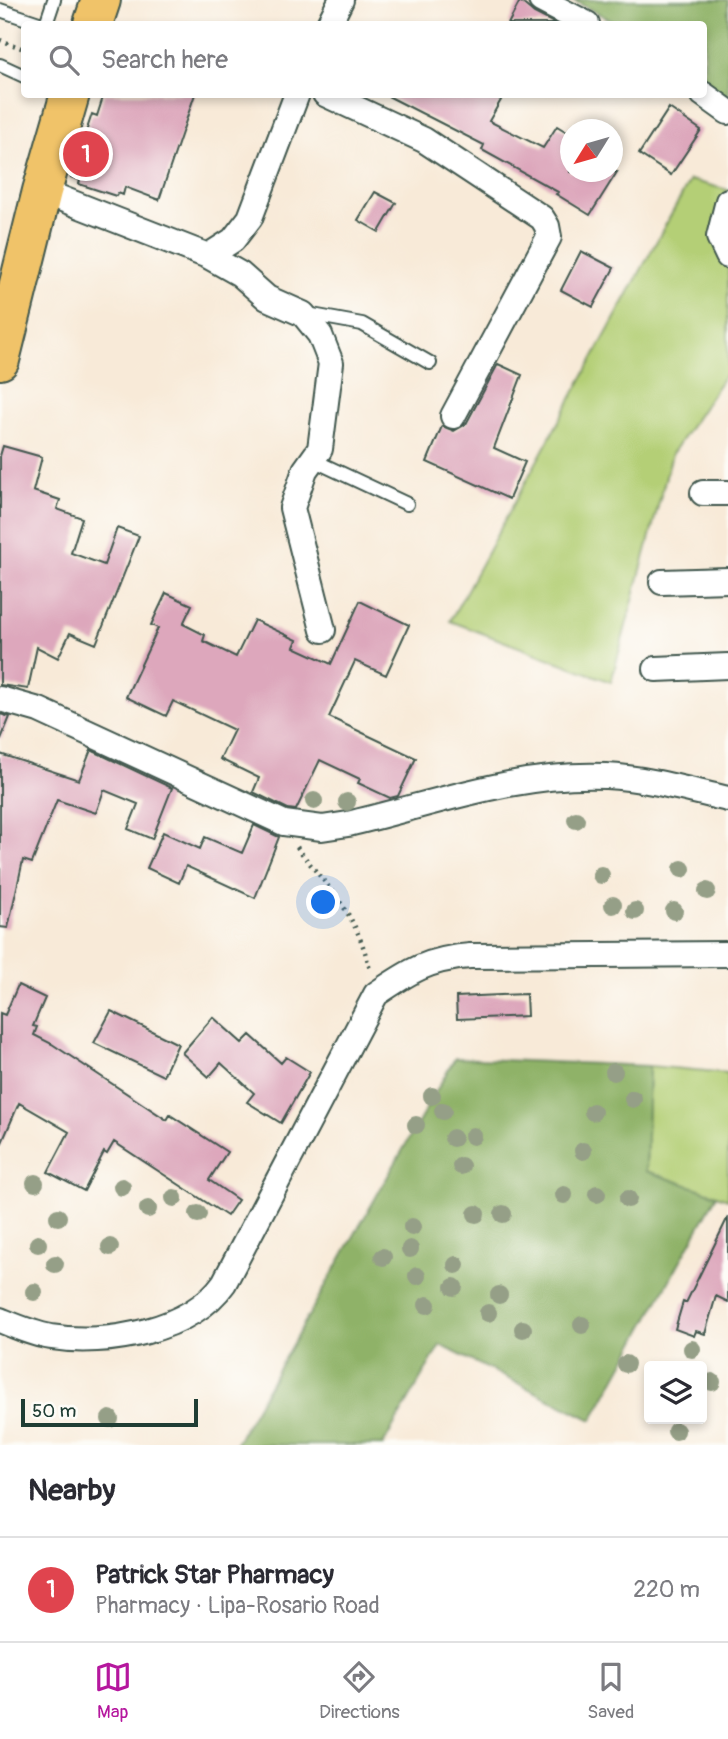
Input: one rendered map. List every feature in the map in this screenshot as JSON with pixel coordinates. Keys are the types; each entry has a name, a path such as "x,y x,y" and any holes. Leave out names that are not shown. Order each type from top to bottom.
{"main road":[{"path":"94,21 101,0"},
{"path":"0,360 66,98"}],"street":[{"path":"330,21 341,0"},
{"path":"541,0 581,21"},
{"path":"707,97 728,112"},
{"path":"208,256 233,240 250,218 295,98"},
{"path":"334,98 425,140 542,218 547,226 549,237 453,416"},
{"path":"42,191 208,256 240,274 267,298 303,314 320,335 331,363 320,449 305,470 292,508 293,525 323,630"},
{"path":"728,201 719,228 721,246 728,256"},
{"path":"662,582 728,580"},
{"path":"656,668 728,666"},
{"path":"0,699 39,710 284,823 322,828 348,824 500,783 556,777 606,776 633,779 728,799"},
{"path":"0,1320 50,1337 105,1338 180,1319 200,1309 224,1283 376,994 416,968 431,961 450,958 728,954"}],"lane":[{"path":"45,21 54,0"},
{"path":"0,10 35,21"},
{"path":"0,65 21,75"},
{"path":"303,314 362,324 430,363"},
{"path":"313,460 407,504"}],"path":[{"path":"0,40 21,48"},
{"path":"284,823 297,847 347,908 360,934 376,994"}],"green space":[{"path":"573,0 728,0 728,99 707,85 707,21 612,21"},
{"path":"690,180 728,190 728,371 672,454 611,682 450,621"},
{"path":"455,1058 649,1066 646,1171 717,1195 592,1420 440,1345 383,1445 235,1445"},
{"path":"649,1066 728,1073 728,1199 646,1171"}],"building":[{"path":"520,1 534,13 550,21 510,21"},
{"path":"103,98 194,98 159,200 125,187 123,195 118,193 116,196 79,184 80,180 71,177 92,114 97,116"},
{"path":"392,98 498,98 501,100 489,121 543,148 557,126 560,128 560,182 611,182 590,215 556,194 558,192 482,150 484,145"},
{"path":"669,108 701,130 671,175 639,154"},
{"path":"375,192 396,203 379,232 358,220"},
{"path":"581,251 614,268 593,307 561,290"},
{"path":"498,364 522,375 494,448 525,462 509,499 427,462 442,426 454,431 466,424"},
{"path":"3,446 42,457 33,491 60,500 57,509 82,518 71,553 104,565 117,528 139,536 96,644 70,633 58,658 37,647 28,689 0,685 0,456"},
{"path":"166,593 192,605 183,624 205,635 203,641 236,657 254,620 297,640 294,647 331,664 360,601 409,625 386,675 355,661 329,717 416,758 398,796 390,798 358,783 360,779 320,760 296,810 288,809 253,792 259,778 220,759 234,730 173,701 166,716 126,697 158,628 151,625"},
{"path":"0,714 10,717 1,739 0,738"},
{"path":"91,750 172,788 152,839 128,829 138,804 104,790 96,813 57,800 32,863 23,860 8,928 0,927 0,754 79,780"},
{"path":"254,825 279,837 255,898 186,866 179,883 147,868 163,832 200,849 205,837 242,853"},
{"path":"18,985 45,998 33,1026 37,1027 34,1035 52,1044 167,1120 170,1115 227,1152 209,1180 238,1200 227,1216 114,1142 107,1154 104,1152 84,1191 48,1172 69,1132 19,1103 0,1147 0,1013 5,1015"},
{"path":"526,994 527,1016 457,1019 456,997"},
{"path":"111,1011 178,1044 163,1076 94,1043"},
{"path":"213,1017 242,1043 250,1035 281,1063 286,1057 310,1072 281,1123 247,1102 254,1093 221,1063 209,1077 182,1053"},
{"path":"728,1217 728,1302 716,1296 705,1334 696,1331 694,1336 675,1329 683,1302 686,1303"}],"place":[{"name":"Patrick Star Pharmacy","path":"86,154"}]}
